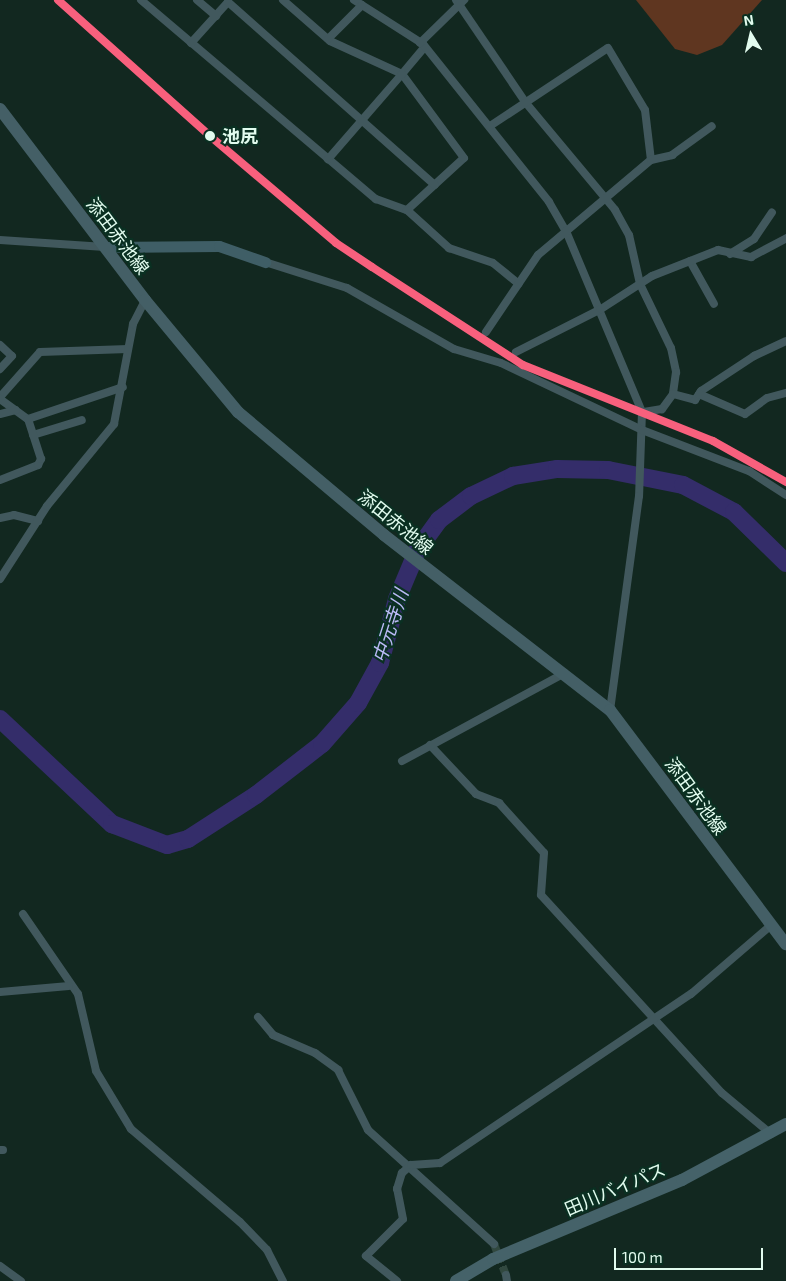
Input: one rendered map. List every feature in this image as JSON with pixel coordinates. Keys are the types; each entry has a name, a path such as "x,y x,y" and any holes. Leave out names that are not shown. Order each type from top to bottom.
{"highway":[{"name":"田川バイパス","path":"456,1281 494,1259 682,1180 771,1134 786,1124"}],"main road":[{"name":"添田赤池線","path":"0,109 145,300 238,412 435,576 565,673 610,710 770,926 786,944"},
{"path":"106,247 219,246 265,262"}],"street":[{"path":"141,0 376,199 407,210 449,248 493,263 519,284"},
{"path":"197,0 216,16"},
{"path":"283,0 328,39 402,74 464,158 407,210"},
{"path":"354,0 423,45 490,126 566,231 642,412 639,496 610,710"},
{"path":"191,43 228,2 364,118 435,184"},
{"path":"328,159 402,74 423,45 460,2 526,103 606,202 629,235 640,284 671,348 676,372 673,394 662,409 642,412"},
{"path":"328,39 362,5"},
{"path":"490,126 608,48 645,110 651,160"},
{"path":"486,332 538,255 566,231 606,202 651,160 672,155 712,126"},
{"path":"730,254 754,239 772,212"},
{"path":"516,352 600,309 640,284 690,261 718,250 751,257 786,238"},
{"path":"0,240 106,247"},
{"path":"690,261 714,304"},
{"path":"265,262 347,288 454,349 501,363 642,430 749,471 786,495"},
{"path":"0,579 38,521 114,424 123,387 133,324 145,300"},
{"path":"673,394 695,400 699,394 754,356 786,341"},
{"path":"0,345 12,356 0,369"},
{"path":"0,480 38,465 28,419 0,396 40,352 128,349"},
{"path":"28,419 123,387"},
{"path":"699,394 745,414 767,398 786,392"},
{"path":"0,414 16,410"},
{"path":"33,435 82,420"},
{"path":"0,518 14,515 38,521"},
{"path":"402,761 565,673"},
{"path":"430,745 476,794 499,803 544,853 541,894 652,1019 722,1093 771,1134"},
{"path":"23,914 68,986 78,994 96,1071 131,1129 240,1222 267,1250 283,1281"},
{"path":"411,1165 440,1163 691,994 770,926"},
{"path":"0,992 68,986"},
{"path":"258,1017 273,1035 315,1053 338,1070 368,1130 411,1165 467,1223 494,1244"},
{"path":"398,1281 366,1256 403,1219 397,1189 411,1165"},
{"path":"0,1266 22,1281"}],"shaded area":[{"path":"636,0 762,0 722,45 697,55 675,49"}],"waterway":[{"name":"中元寺川","path":"0,719 112,824 167,845 188,839 256,795 322,744 358,703 380,663 397,599 418,549 439,520 471,496 513,476 557,469 608,470 683,485 734,512 786,563"}],"tunnel":[{"path":"494,1244 506,1275"}],"transit line":[{"path":"58,0 210,136 336,243 372,267 523,365 713,441 786,482"}],"place":[{"name":"池尻","path":"210,136"}]}
